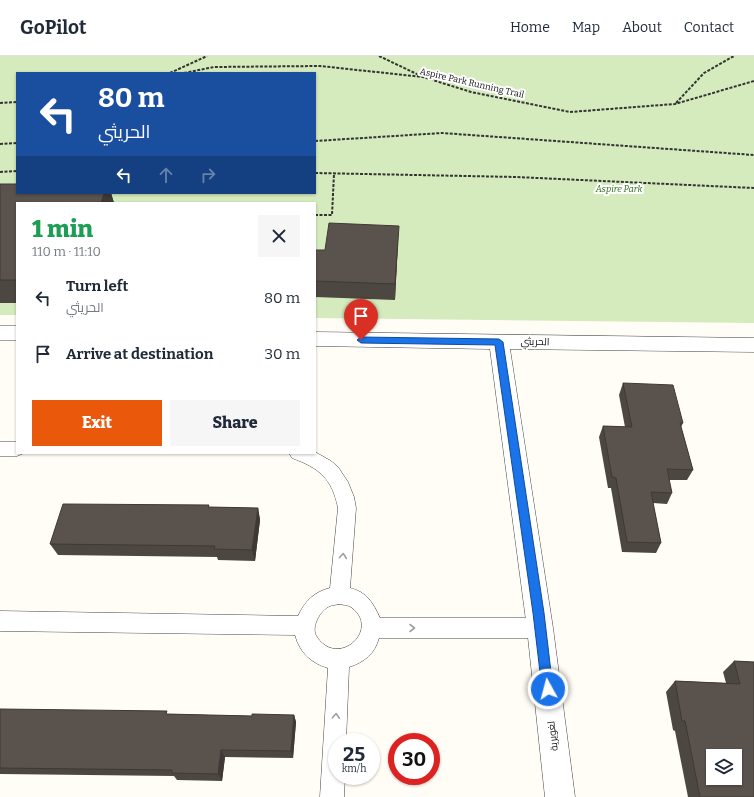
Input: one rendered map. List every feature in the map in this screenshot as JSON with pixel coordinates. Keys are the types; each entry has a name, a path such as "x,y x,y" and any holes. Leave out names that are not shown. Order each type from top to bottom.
{"street":[{"path":"0,333 16,333"},
{"name":"الحريثي","path":"316,339 754,345"},
{"name":"لغويرية","path":"499,342 540,628 560,797"}],"lane":[{"path":"0,449 16,450"},
{"path":"301,454 311,457 332,472 340,483 345,495 347,508 339,595"},
{"path":"339,595 356,600 368,611 373,628 369,640 361,650 350,657 339,660 319,655 308,642 305,626 310,610 323,599 339,595"},
{"path":"0,621 305,626"},
{"path":"373,628 540,628"},
{"path":"332,797 339,660"}],"path":[{"path":"172,72 207,56"},
{"path":"379,56 423,77"},
{"path":"675,104 704,73 734,56"},
{"name":"Aspire Park Running Trail","path":"189,72 214,67 320,66 423,77 471,92 570,112 675,104 754,81"},
{"path":"0,103 16,102"},
{"path":"316,141 442,133 754,155"},
{"path":"0,144 16,143"},
{"path":"0,172 16,171"},
{"path":"316,173 516,177 754,188"},
{"path":"316,215 332,215 334,174"}],"green space":[{"name":"Aspire Park","path":"0,56 754,56 754,323 316,318 316,202 16,202 16,315 0,315"}],"building":[{"path":"0,184 16,184 16,194 104,194 101,202 16,202 16,280 0,280"},
{"path":"329,223 399,226 395,284 316,281 316,250 325,250"},
{"path":"623,383 673,385 683,423 680,423 693,470 667,469 672,493 651,492 661,543 627,542 616,478 612,477 603,426 632,427"},
{"path":"63,504 209,505 208,507 258,508 252,550 214,549 215,546 50,544"},
{"path":"734,661 754,662 754,797 700,797 685,721 682,721 675,681 740,684"},
{"path":"0,709 167,711 166,714 252,716 252,714 294,715 291,751 221,750 218,774 172,773 172,770 0,768"}],"route":[{"path":"361,340 499,342 548,689"}]}
